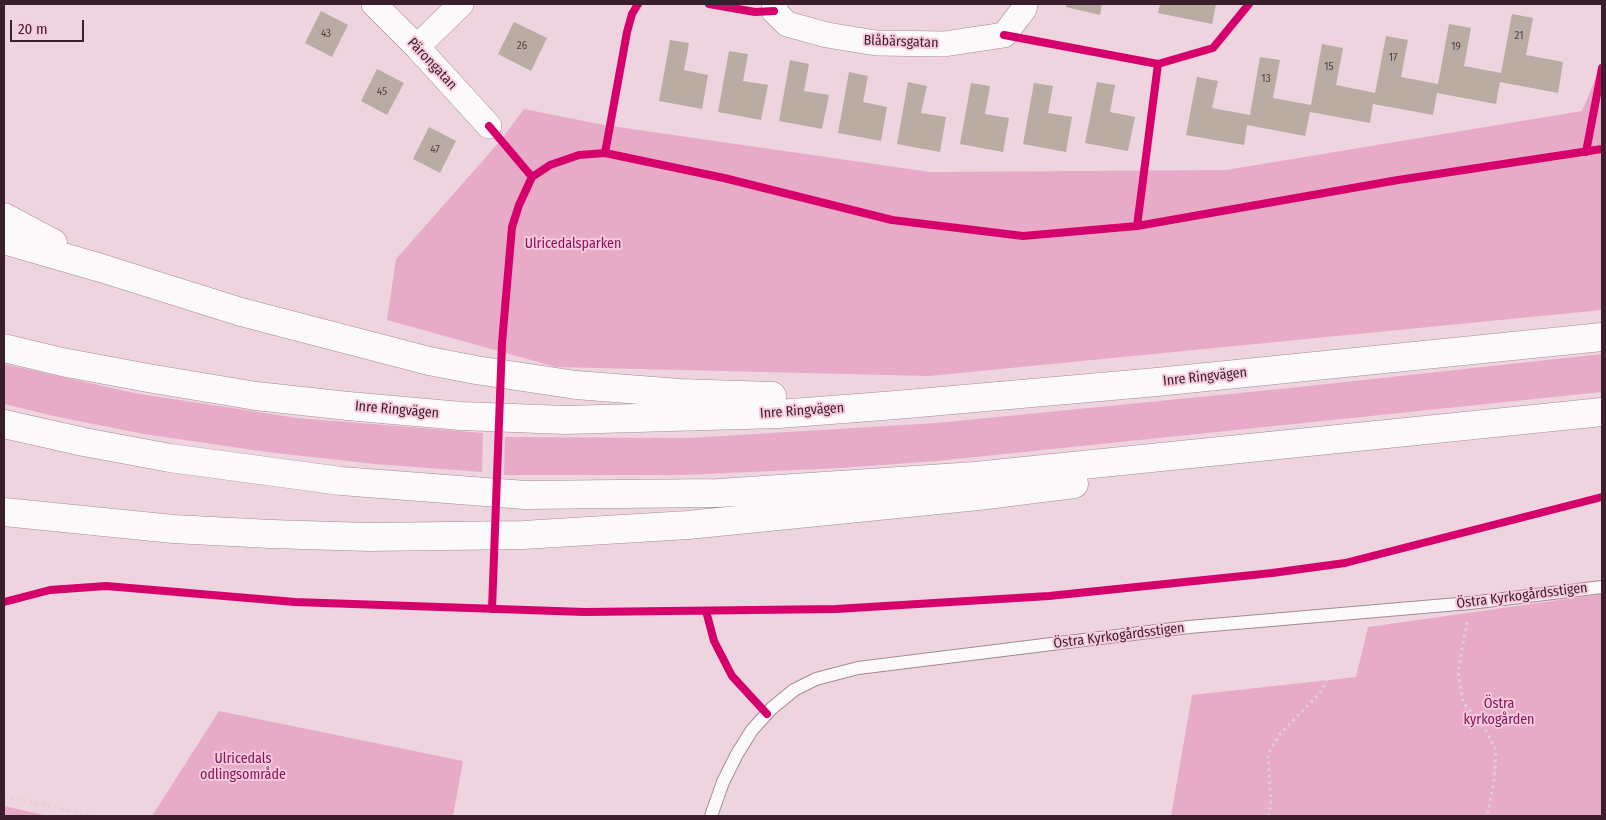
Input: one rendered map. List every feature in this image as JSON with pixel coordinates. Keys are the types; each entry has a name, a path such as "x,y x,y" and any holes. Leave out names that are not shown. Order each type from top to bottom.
{"highway":[{"path":"4,217 101,268"},
{"path":"4,240 304,330 429,361 526,378 726,396 966,399"},
{"name":"Inre Ringvägen","path":"4,348 62,362 256,396 461,416 565,420 779,414 1157,382 1602,337"},
{"path":"4,424 84,442 170,458 341,481 525,495 719,492 975,476 1602,412"},
{"path":"11,513 173,529 271,534 430,537 580,532 688,525 978,496 1116,478 1294,443"}],"street":[{"name":"Pärongatan","path":"374,4 417,47 489,126"},
{"path":"417,47 461,4"},
{"name":"Blåbärsgatan","path":"775,4 774,11 787,24 827,34 876,43 944,44 1004,35 1024,9 1024,4"}],"lane":[{"name":"Östra Kyrkogårdsstigen","path":"711,816 723,782 737,754 752,730 772,708 794,690 816,679 858,668 1189,627 1470,603 1602,587"}],"path":[{"path":"1470,603 1458,672 1463,702 1485,729 1496,750 1494,782 1487,816"},
{"path":"1268,816 1271,804 1268,754 1280,734 1320,694 1327,680"},
{"path":"4,796 92,816"}],"green space":[{"name":"Ulricedalsparken","path":"1602,63 1602,310 929,376 556,367 387,320 396,259 501,140 524,109 604,125 930,172 1226,170 1582,111"},
{"path":"1602,354 1602,392 937,461 841,468 682,475 504,475 505,437 688,438 937,423 1290,388"},
{"path":"4,364 134,393 297,418 483,433 482,472 375,464 267,452 144,434 58,417 4,404"},
{"name":"Östra kyrkogården","path":"1602,594 1602,816 1171,816 1192,695 1356,677 1368,627"},
{"name":"Ulricedals odlingsområde","path":"219,711 463,761 453,816 152,816"},
{"path":"4,806 48,816 4,816"}],"building":[{"path":"1066,4 1102,4 1100,15 1066,7"},
{"path":"1160,4 1216,4 1212,24 1158,13"},
{"path":"321,11 348,25 332,57 305,43"},
{"path":"1512,14 1533,18 1526,55 1563,62 1558,93 1500,82 1496,104 1437,93 1433,115 1373,104 1370,123 1310,112 1305,136 1247,125 1244,145 1186,135 1197,77 1218,81 1212,108 1250,115 1260,57 1280,60 1273,98 1311,105 1322,44 1343,48 1336,85 1375,93 1386,36 1408,40 1401,77 1438,84 1449,24 1471,28 1464,66 1501,73"},
{"path":"514,22 547,38 531,71 498,54"},
{"path":"670,40 689,43 684,70 708,75 702,109 659,101"},
{"path":"729,51 748,54 743,81 768,85 761,120 718,112"},
{"path":"790,60 809,64 804,91 829,95 822,129 779,121"},
{"path":"377,69 404,83 387,115 361,101"},
{"path":"849,72 868,76 863,102 887,107 881,141 838,133"},
{"path":"908,82 927,86 921,113 946,117 940,152 897,144"},
{"path":"1097,82 1115,85 1110,112 1135,117 1128,151 1085,143"},
{"path":"971,83 990,86 985,114 1009,118 1003,152 960,144"},
{"path":"1034,83 1053,86 1048,113 1072,117 1066,152 1023,144"},
{"path":"429,127 456,141 440,173 413,159"}],"cycle path":[{"path":"605,153 627,32 632,14 638,4"},
{"path":"709,4 755,12 774,11"},
{"path":"1158,64 1213,48 1249,4"},
{"path":"1004,35 1158,64 1137,226"},
{"path":"1586,152 1602,68"},
{"path":"489,126 532,177 550,165 579,155 605,153 724,178 892,220 1023,236 1137,226 1398,180 1602,149"},
{"path":"492,609 502,343 512,227 519,205 532,177"},
{"path":"4,602 50,590 106,586 295,602 585,612 836,609 1049,596 1272,573 1345,563 1602,497"},
{"path":"706,611 714,641 732,676 767,714"}]}
